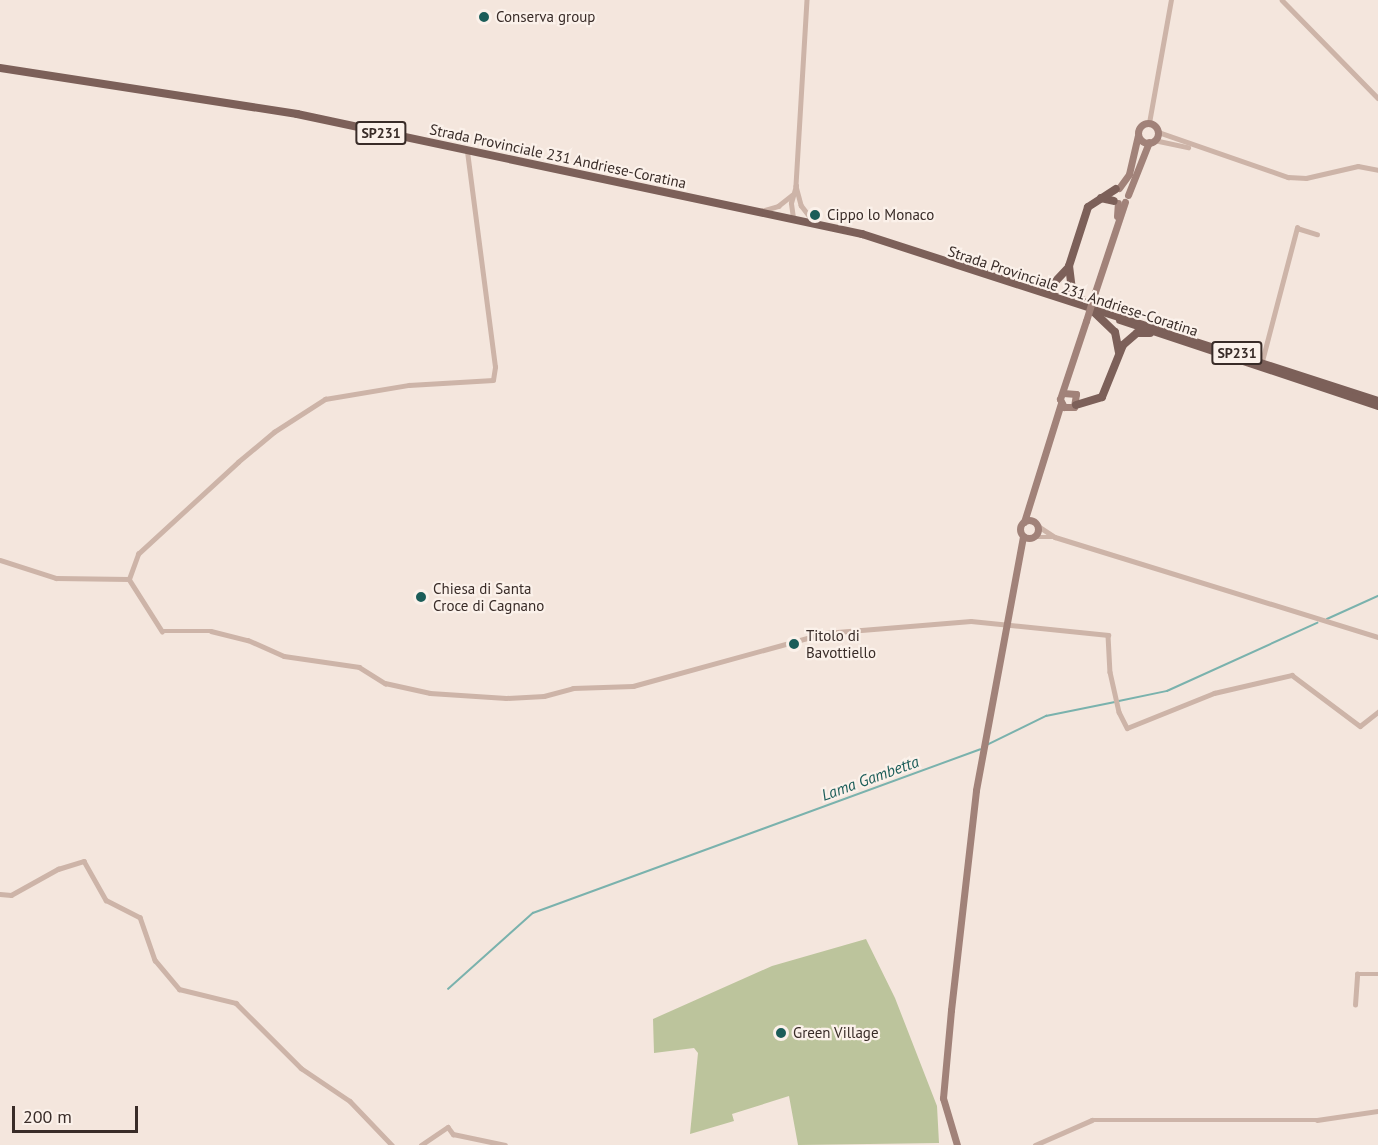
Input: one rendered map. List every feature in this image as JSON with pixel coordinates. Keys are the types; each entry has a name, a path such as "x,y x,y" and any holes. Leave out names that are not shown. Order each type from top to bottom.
{"main road":[{"name":"Strada Provinciale 231 Andriese-Coratina","path":"0,68 297,114 467,152 827,226 1026,284 1171,337 1378,406"},
{"path":"957,1145 943,1098 976,790 1020,554 1023,536 1020,530 1024,522 1063,393 1072,369 1086,321 1095,292 1117,222 1121,200 1158,132 1149,123 1140,126 1133,164 1118,189 1099,198 1088,207 1070,266 1072,290 1083,300 1097,310 1115,332 1119,356"},
{"path":"1138,136 1152,141"},
{"path":"1118,189 1121,200"},
{"path":"1118,189 1121,200"},
{"path":"1099,198 1121,200"},
{"name":"Strada Provinciale 231 Andriese-Coratina","path":"827,226 1262,361 1378,400"},
{"path":"1026,284 1053,284 1070,266"},
{"path":"1061,403 1095,400 1107,390 1119,356 1137,333 1171,337"},
{"path":"1053,426 1075,402 1072,369"},
{"path":"1063,393 1075,402"},
{"path":"1020,554 1033,538 1037,524 1030,502"},
{"path":"1024,522 1037,524"},
{"path":"1023,536 1033,538"}],"street":[{"path":"807,0 796,186 799,201 816,224"},
{"path":"1149,123 1171,0"},
{"path":"1282,0 1378,98"},
{"path":"1158,132 1194,147 1288,177 1306,178 1358,166 1378,170"},
{"path":"1152,141 1194,147"},
{"path":"129,579 138,554 238,462 274,432 325,399 409,385 493,380 494,356 467,152"},
{"path":"793,218 792,195 796,186"},
{"path":"760,211 778,206 792,195"},
{"path":"793,218 799,201"},
{"path":"1262,361 1297,228 1317,234"},
{"path":"1037,524 1055,537 1378,637"},
{"path":"1033,538 1055,537"},
{"path":"0,560 56,578 129,579"},
{"path":"129,579 162,631 211,631 248,639 284,656 359,667 385,683 430,693 506,698 544,696 573,688 633,686 825,633 970,621 1108,636 1110,672 1119,712 1127,728 1214,693 1292,675 1360,726 1378,712"},
{"path":"0,894 11,895 58,869 84,861 106,900 140,917 155,960 179,989 236,1003 301,1068 350,1101 392,1145"},
{"path":"1355,1005 1357,974 1378,974"},
{"path":"1035,1145 1092,1120 1317,1120 1378,1111"},
{"path":"421,1145 448,1127 453,1134 505,1145"}],"green space":[{"name":"Green Village","path":"866,939 895,998 937,1106 939,1143 798,1145 789,1096 732,1114 734,1121 690,1134 698,1053 694,1048 654,1053 653,1019 772,966"}],"waterway":[{"name":"Lama Gambetta","path":"1327,619 1378,596"},
{"name":"Lama Gambetta","path":"1119,701 1167,691 1317,623"},
{"name":"Lama Gambetta","path":"987,745 1046,716 1115,702"},
{"name":"Lama Gambetta","path":"448,989 533,913 980,749"}],"place":[{"name":"Conserva group","path":"484,17"},
{"name":"Cippo lo Monaco","path":"815,215"},
{"name":"Chiesa di Santa Croce di Cagnano","path":"421,597"},
{"name":"Titolo di Bavottiello","path":"794,644"},
{"name":"Green Village","path":"781,1033"}]}
